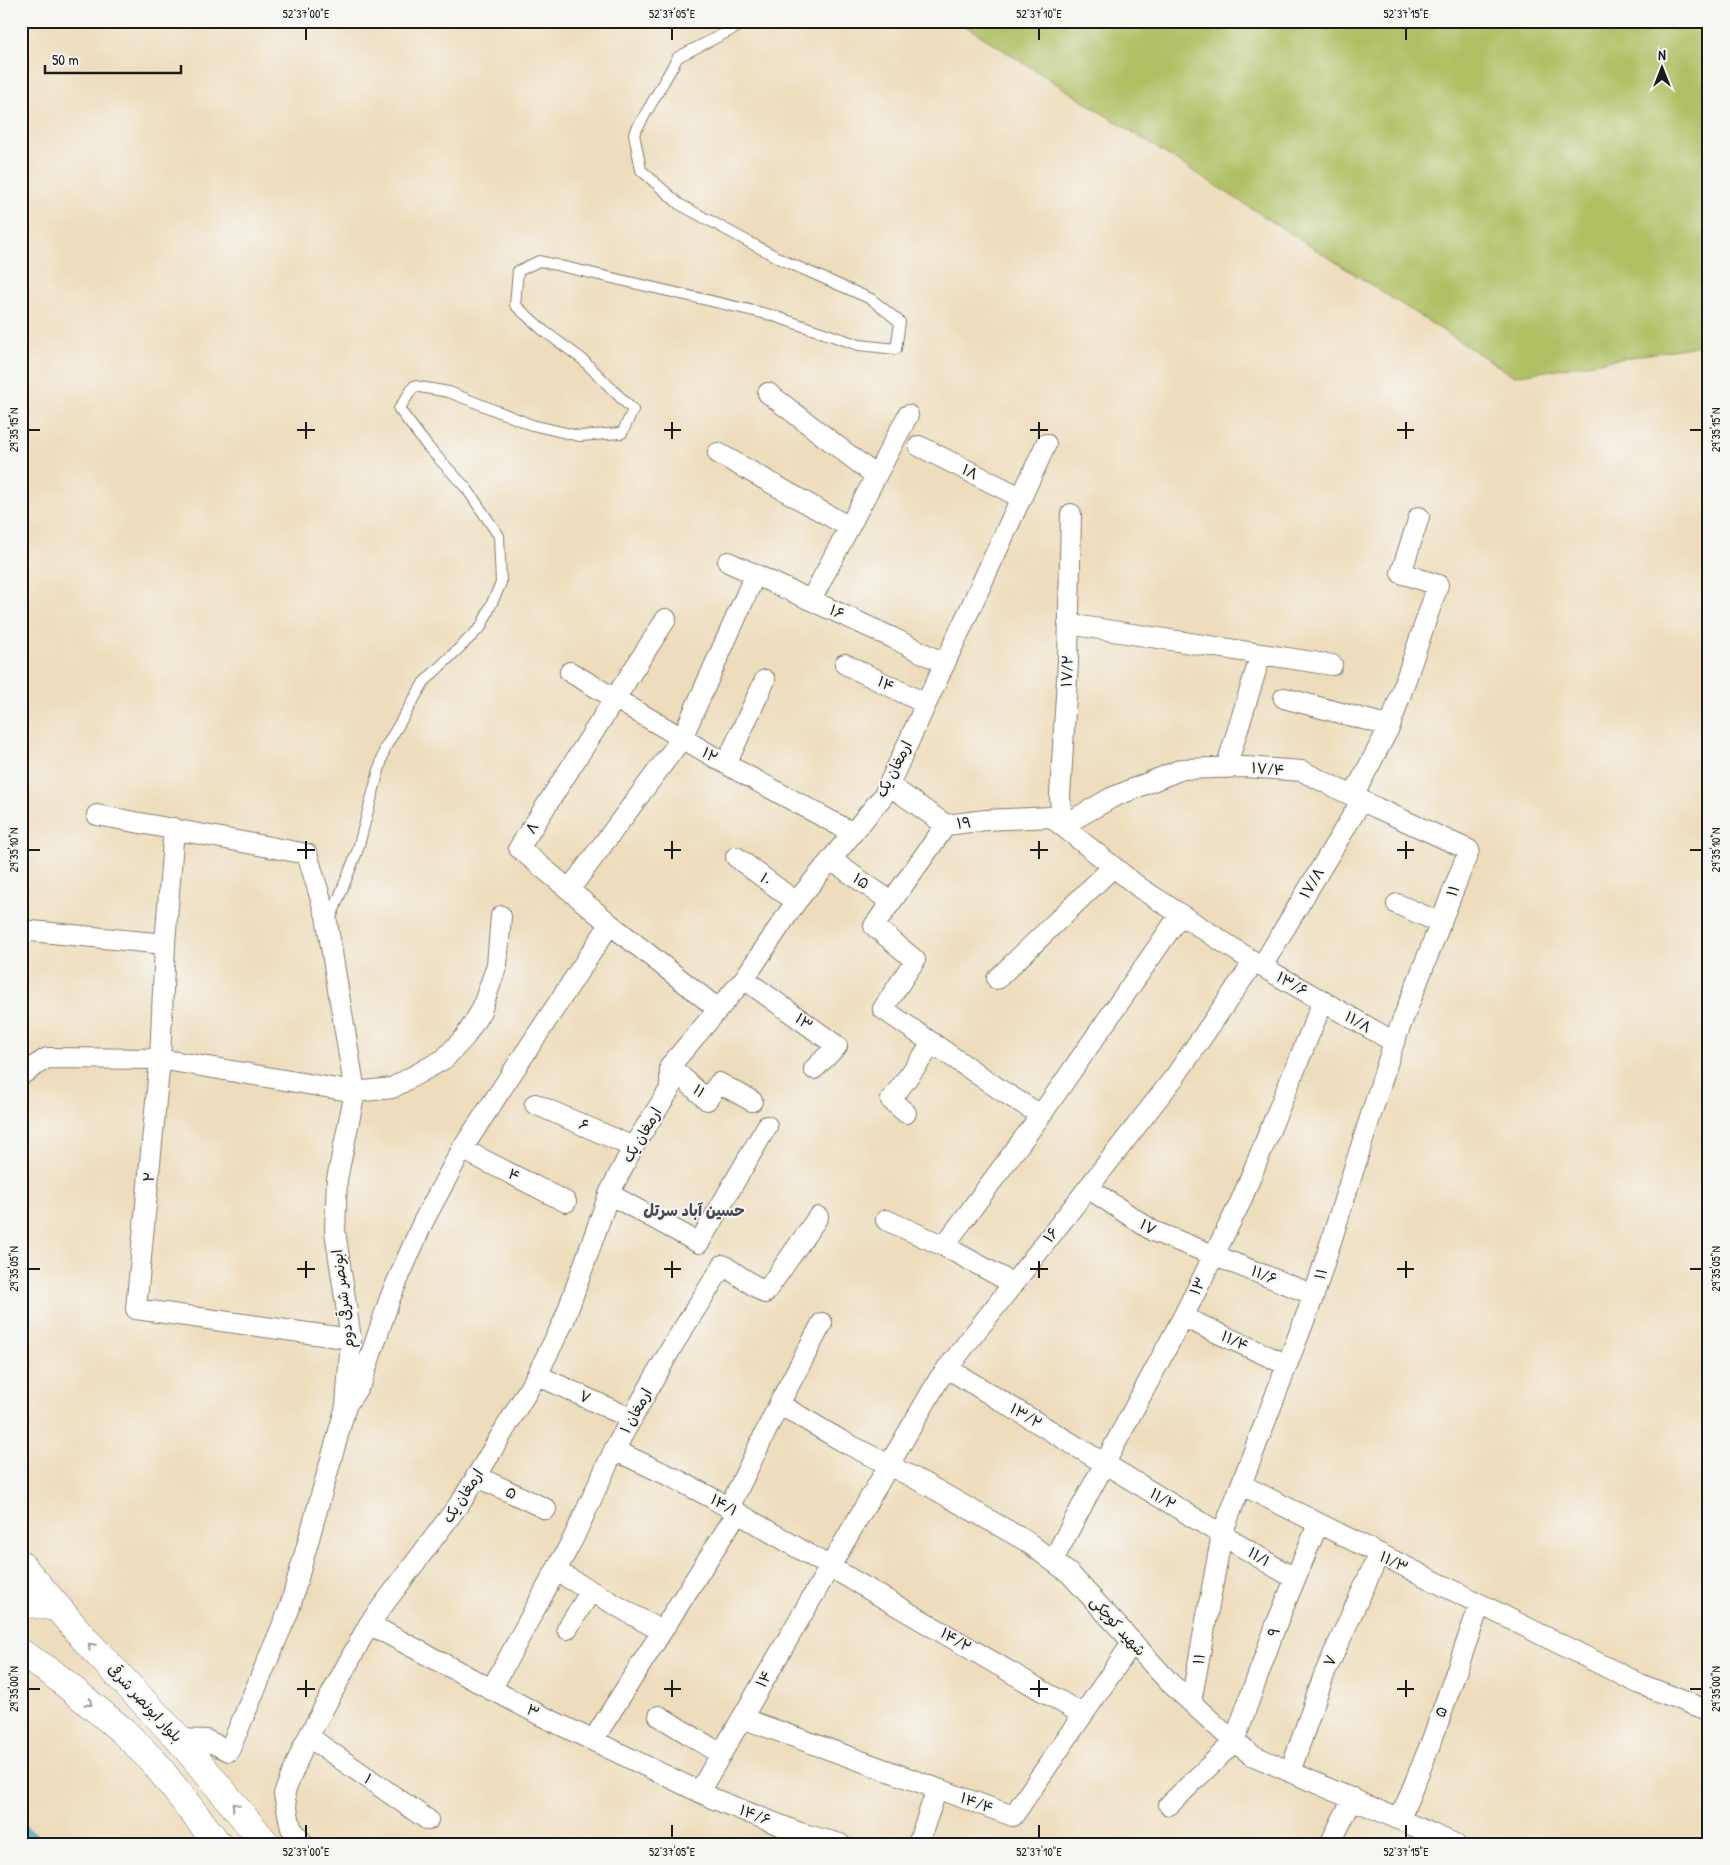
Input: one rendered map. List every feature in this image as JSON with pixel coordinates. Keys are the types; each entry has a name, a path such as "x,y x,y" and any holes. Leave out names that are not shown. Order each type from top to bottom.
{"highway":[{"name":"بلوار ابونصر شرقی","path":"21,1565 88,1643 179,1739 266,1844"},
{"path":"21,1607 29,1603 56,1607"},
{"path":"21,1653 51,1672 123,1731 154,1762 218,1844"}],"street":[{"path":"768,393 876,476"},
{"path":"811,600 908,415"},
{"name":"ارمغان یک","path":"304,1844 291,1828 284,1794 309,1737 369,1624 463,1498 537,1375 564,1321 609,1194 633,1147 670,1089 670,1066 744,979 796,902 884,795 1046,444"},
{"name":"۱۸","path":"919,446 1022,498"},
{"path":"718,454 849,527"},
{"name":"۱۷/۲","path":"1056,822 1060,796 1071,514"},
{"name":"۱۷/۸","path":"1258,964 1358,798 1390,726 1438,585 1402,573 1419,518"},
{"name":"۱۶","path":"728,562 945,664"},
{"path":"569,890 682,738 755,574"},
{"name":"۸","path":"666,619 519,848 610,924 718,1009"},
{"path":"1068,624 1332,664"},
{"path":"1226,768 1261,654"},
{"name":"۱۴","path":"845,664 926,704"},
{"name":"۱۲","path":"570,672 726,764 853,833"},
{"path":"726,764 765,680"},
{"path":"1284,698 1390,726"},
{"name":"۱۷/۴","path":"1056,822 1182,769 1244,767 1302,771 1469,850"},
{"name":"۱۹","path":"889,785 946,825 986,820 1056,822"},
{"path":"97,815 307,854 327,926 356,1092"},
{"name":"۱۳/۶","path":"1056,822 1140,888 1258,964 1323,1001"},
{"path":"946,825 874,926 915,960 883,1009 1002,1091 1041,1115"},
{"name":"۲","path":"174,828 165,944 160,1059 136,1309 351,1339"},
{"name":"۱۱","path":"1191,1702 1222,1534 1314,1295 1394,1042 1469,850"},
{"name":"۱۰","path":"736,857 796,902"},
{"name":"۱۵","path":"831,860 890,901"},
{"path":"997,979 1113,867"},
{"path":"1397,904 1440,923"},
{"path":"944,1246 1041,1115 1180,914"},
{"path":"21,1075 48,1058 160,1059 356,1092 392,1088 444,1059 465,1038 481,1011 497,965 501,916"},
{"path":"346,1406 362,1381 390,1298 423,1222 462,1149 610,924"},
{"path":"21,930 165,944"},
{"name":"۱۶","path":"829,1567 939,1379 1176,1075 1258,964"},
{"name":"۱۳","path":"744,979 837,1046 814,1069"},
{"name":"۱۳","path":"1052,1560 1183,1317 1240,1203 1323,1001"},
{"name":"۱۱/۸","path":"1323,1001 1394,1042"},
{"path":"906,1113 891,1100 933,1044"},
{"name":"۱۱","path":"670,1066 707,1100 719,1083 752,1101"},
{"name":"ابونصر شرقی دوم","path":"179,1739 206,1740 229,1751 289,1610 346,1406 351,1339 335,1231 337,1179 356,1092"},
{"name":"۶","path":"536,1104 633,1147"},
{"path":"609,1194 699,1243 767,1126"},
{"name":"۴","path":"462,1149 566,1202"},
{"name":"۱۷","path":"1088,1188 1153,1231 1214,1255"},
{"name":"ارمغان ۱","path":"491,1690 573,1539 614,1450 673,1344 723,1264 765,1293 818,1216"},
{"path":"886,1220 944,1246 1014,1284"},
{"name":"۱۱/۶","path":"1214,1255 1314,1295"},
{"name":"۱۱/۴","path":"1183,1317 1287,1365"},
{"path":"593,1740 733,1510 779,1404 822,1322"},
{"name":"۱۳/۲","path":"948,1368 1104,1464"},
{"name":"۷","path":"537,1375 632,1419"},
{"name":"شهید کوچکی","path":"779,1404 842,1441 1026,1540 1070,1574 1169,1682 1234,1742 1252,1755 1455,1844"},
{"name":"۱۴/۱","path":"614,1450 676,1479 733,1510 829,1567"},
{"name":"۱۱/۲","path":"1104,1464 1222,1534"},
{"name":"۵","path":"476,1476 546,1509"},
{"name":"۱۱/۳","path":"1242,1485 1640,1684 1709,1711"},
{"name":"۹","path":"1234,1742 1276,1625 1318,1524"},
{"name":"۱۱/۱","path":"1222,1534 1295,1579"},
{"name":"۷","path":"1290,1772 1324,1675 1379,1554"},
{"name":"۱۴","path":"699,1792 829,1567"},
{"name":"۱۴/۲","path":"829,1567 1082,1714"},
{"path":"556,1571 661,1631"},
{"path":"567,1629 591,1591"},
{"name":"۵","path":"1400,1819 1432,1740 1480,1604"},
{"name":"۳","path":"369,1624 491,1690 699,1792"},
{"name":"۱۴/۴","path":"742,1718 1013,1816 1133,1642"},
{"path":"659,1716 721,1754"},
{"name":"۱","path":"309,1737 428,1820"},
{"path":"1170,1805 1234,1742"},
{"path":"918,1844 938,1789"},
{"name":"۱۴/۶","path":"699,1792 800,1833 840,1844"},
{"path":"1330,1844 1353,1798"}],"lane":[{"path":"327,926 357,852 384,748 424,682 481,627 502,583 499,536 467,489 428,447 399,409 414,386 449,392 532,425 578,436 622,433 633,410 582,359 544,331 515,305 518,271 539,261 771,315 859,345 896,349 900,322 872,300 782,260 678,204 641,170 634,134 678,57 749,21"}],"green space":[{"path":"958,21 1709,21 1709,344 1514,376"}],"water":[{"path":"21,1823 47,1844 21,1844"}],"district":[{"name":"حسین آباد سرتل","path":"694,1210"}]}
